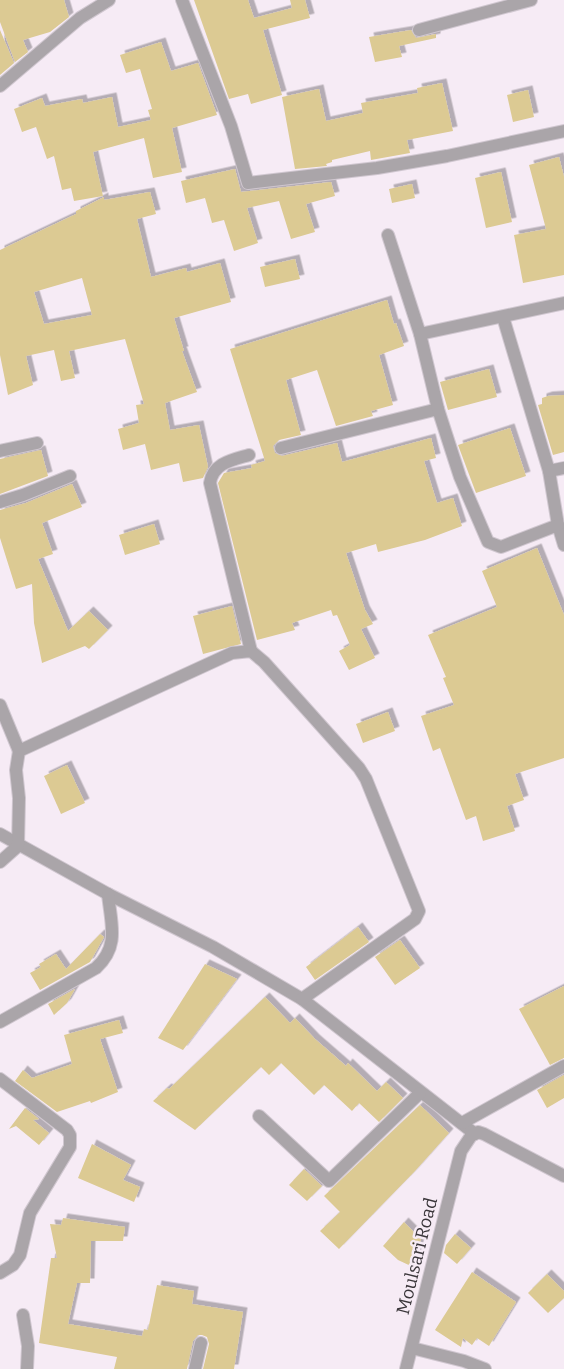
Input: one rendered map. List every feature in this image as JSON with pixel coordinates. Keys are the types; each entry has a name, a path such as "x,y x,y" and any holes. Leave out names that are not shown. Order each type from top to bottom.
{"street":[{"path":"0,86 80,18 109,0"},
{"path":"182,0 231,126 248,182 377,168 447,156 564,131"},
{"path":"419,30 531,0"},
{"path":"388,235 420,334 438,408 460,477 488,542 501,547 558,525"},
{"path":"420,334 564,303"},
{"path":"503,317 549,471 558,525 564,545"},
{"path":"281,448 438,408"},
{"path":"0,451 38,442"},
{"path":"249,455 221,464 213,472 210,483 251,651 264,662 359,768 372,790 419,911 415,919 302,999"},
{"path":"549,471 564,468"},
{"path":"0,502 70,476"},
{"path":"19,751 232,652 251,651"},
{"path":"0,705 19,751 16,770 19,798 18,846 0,862"},
{"path":"0,834 18,846 108,894 213,947 302,999 420,1093 475,1134 484,1134 564,1176"},
{"path":"0,1022 96,968 109,954 112,945 108,894"},
{"path":"462,1123 564,1066"},
{"path":"0,1079 67,1130 71,1140 70,1147 30,1213 20,1255 13,1265 0,1273"},
{"path":"259,1116 329,1181 420,1093"},
{"name":"Moulsari Road","path":"406,1369 461,1151 475,1134"},
{"path":"23,1315 28,1346 27,1369"},
{"path":"195,1369 201,1343"},
{"path":"412,1348 464,1361 485,1369"}],"building":[{"path":"0,0 64,0 69,17 50,32 23,40 28,52 15,62 0,22"},
{"path":"194,0 248,0 254,18 292,8 290,0 305,0 310,18 263,30 282,95 251,104 248,94 229,99"},
{"path":"0,30 14,63 0,75"},
{"path":"411,30 416,38 436,34 436,38 399,46 402,57 375,62 369,37"},
{"path":"161,42 171,71 198,63 217,115 172,128 182,172 153,178 144,138 93,152 103,196 74,201 71,188 62,190 54,156 47,159 36,127 22,132 14,109 42,98 45,106 82,99 83,103 112,97 118,127 151,120 148,110 152,109 140,69 126,73 120,55"},
{"path":"442,83 453,131 407,140 410,153 371,160 370,151 332,160 332,162 326,164 327,166 295,169 282,97 319,89 326,121 363,113 361,103 418,93 417,88"},
{"path":"528,90 534,117 513,122 507,95"},
{"path":"559,157 564,177 564,275 523,283 514,235 546,229 529,165"},
{"path":"235,169 241,192 331,182 335,196 306,204 315,232 291,239 279,201 247,208 258,243 234,251 224,220 212,223 205,198 186,203 181,181"},
{"path":"501,172 512,222 486,228 475,178"},
{"path":"412,184 415,198 392,203 389,189"},
{"path":"150,192 156,214 137,219 151,277 186,268 187,272 220,263 231,302 174,318 184,351 182,351 197,392 165,403 170,430 199,425 208,467 203,478 183,482 179,463 151,470 145,444 123,450 118,429 139,423 136,405 144,404 125,339 69,351 75,378 61,381 54,350 26,356 33,385 8,395 0,355 0,250 76,214 76,211 104,197 104,200","holes":["82,278 92,315 44,324 34,292"]},
{"path":"295,259 300,279 265,287 260,267"},
{"path":"387,300 394,324 396,323 404,346 379,355 393,405 371,411 373,416 336,426 317,370 286,380 301,435 279,440 273,446 275,453 282,456 337,443 342,462 431,438 436,458 424,461 437,503 453,498 462,526 425,540 378,552 376,544 346,553 365,610 373,624 361,629 375,658 349,670 339,651 350,645 337,615 333,616 331,610 292,623 295,630 257,640 218,483 224,473 252,468 251,465 265,461 230,349"},
{"path":"489,369 497,397 448,410 440,382"},
{"path":"564,395 564,452 553,455 538,405 542,404 542,398"},
{"path":"510,428 526,476 476,493 458,445"},
{"path":"41,450 48,476 0,494 0,459"},
{"path":"72,484 82,507 42,523 53,554 38,559 68,631 89,611 108,630 89,649 85,646 42,663 34,623 32,584 16,589 0,538 0,510 26,503"},
{"path":"154,524 160,544 125,555 119,535"},
{"path":"537,548 564,615 564,758 515,774 524,800 507,806 515,831 483,841 476,816 466,820 440,748 433,751 421,716 454,705 443,678 446,677 428,635 497,607 482,571"},
{"path":"232,606 241,644 203,654 193,616"},
{"path":"388,712 395,731 363,743 356,724"},
{"path":"67,765 85,803 61,814 44,776"},
{"path":"358,927 369,942 315,980 306,967"},
{"path":"100,934 104,937 90,962 40,990 30,973 41,967 39,964 56,954 66,969"},
{"path":"400,940 420,968 395,985 375,957"},
{"path":"205,964 237,979 183,1050 158,1038"},
{"path":"564,986 564,1058 550,1065 519,1009"},
{"path":"75,989 67,1003 54,1015 48,1004"},
{"path":"265,997 290,1023 295,1018 315,1039 346,1066 348,1063 377,1091 386,1082 403,1098 379,1122 359,1103 352,1111 324,1085 314,1095 281,1063 269,1075 261,1067 195,1130 153,1101 167,1088 169,1089"},
{"path":"119,1020 123,1033 100,1039 118,1092 91,1103 90,1101 57,1112 15,1081 23,1070 32,1078 72,1064 64,1035"},
{"path":"564,1075 564,1098 547,1108 537,1090"},
{"path":"420,1105 449,1133 339,1249 320,1231 340,1212 324,1196"},
{"path":"25,1108 39,1119 33,1120 49,1133 39,1145 16,1126 9,1129"},
{"path":"92,1144 131,1165 123,1180 140,1187 134,1202 78,1178"},
{"path":"304,1169 322,1186 307,1201 289,1185"},
{"path":"63,1218 125,1227 123,1241 91,1241 90,1283 77,1283 68,1324 142,1336 144,1329 148,1330 157,1285 194,1291 192,1304 243,1312 234,1369 203,1369 209,1344 207,1337 202,1335 198,1335 193,1341 187,1369 114,1369 117,1357 39,1343 51,1258 57,1258 50,1224 61,1225"},
{"path":"404,1222 421,1239 413,1267 398,1260 383,1246"},
{"path":"455,1234 471,1248 457,1264 444,1253 446,1245"},
{"path":"472,1272 516,1302 489,1346 477,1338 472,1345 463,1338 461,1347 435,1330"},
{"path":"547,1274 564,1291 564,1298 548,1313 528,1293"}]}
